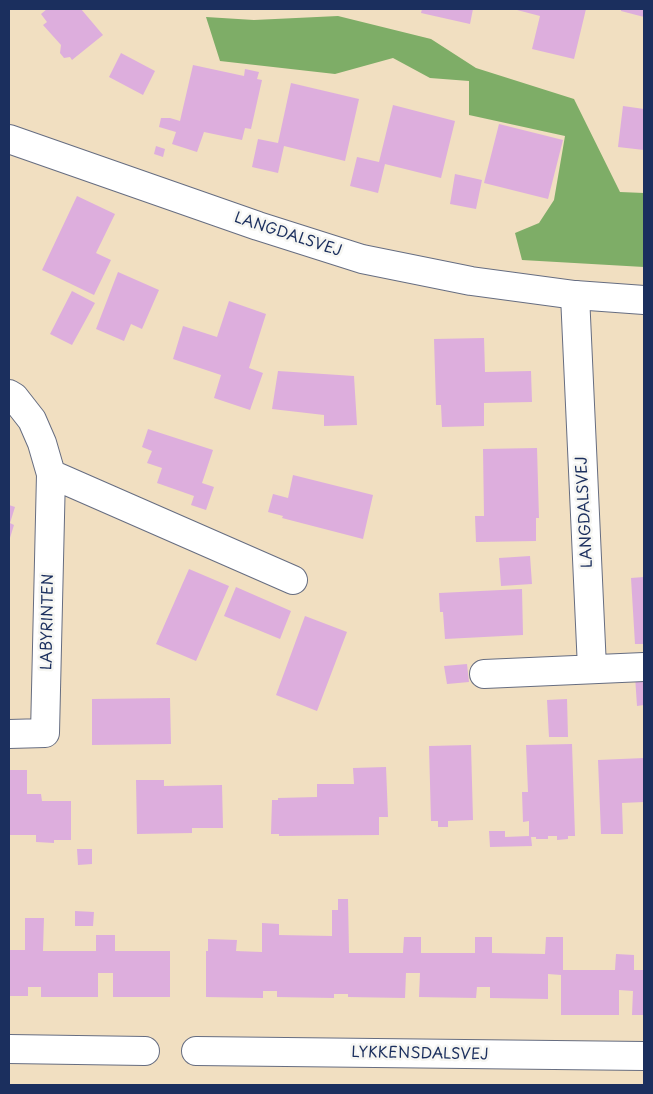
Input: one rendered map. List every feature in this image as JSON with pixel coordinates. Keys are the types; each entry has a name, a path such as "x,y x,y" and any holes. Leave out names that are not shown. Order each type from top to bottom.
{"street":[{"name":"LANGDALSVEJ","path":"9,139 258,226 362,259 471,281 575,295 644,300"},
{"name":"LANGDALSVEJ","path":"575,295 592,668"},
{"name":"LABYRINTEN","path":"9,394 14,397 32,420 42,443 51,474 45,733 9,734"},
{"path":"51,474 293,580"},
{"path":"484,674 644,667"},
{"path":"9,1049 145,1051"},
{"name":"LYKKENSDALSVEJ","path":"196,1051 644,1056"}],"green space":[{"path":"338,16 431,39 476,68 574,99 620,192 644,193 644,267 522,260 515,233 539,223 554,200 565,136 469,115 469,81 430,78 393,58 335,74 220,61 206,17 254,20"}],"building":[{"path":"47,9 81,9 103,35 72,60 70,57 64,58 60,53 61,45 43,25 47,22 41,14"},
{"path":"422,9 473,9 470,24 421,13"},
{"path":"518,9 586,9 574,59 532,49 540,16"},
{"path":"621,9 644,9 644,17 621,11"},
{"path":"121,53 155,71 143,95 109,77"},
{"path":"193,65 244,76 245,69 259,72 257,79 262,80 251,129 245,128 242,140 204,132 197,152 172,144 176,132 159,127 161,118 180,121"},
{"path":"291,83 359,99 345,161 284,146 278,173 252,167 258,139 278,143"},
{"path":"393,105 455,121 441,178 385,164 378,193 350,186 357,157 379,162"},
{"path":"623,106 644,109 644,150 618,147"},
{"path":"499,124 563,140 548,199 484,183"},
{"path":"156,146 165,149 163,157 154,154"},
{"path":"455,174 482,180 476,209 450,204"},
{"path":"77,196 115,214 96,253 111,260 94,295 42,270"},
{"path":"118,272 159,290 142,329 131,324 124,341 96,329"},
{"path":"72,291 95,303 72,345 50,334"},
{"path":"229,301 266,314 249,368 263,373 250,410 214,398 221,375 173,359 183,326 217,337"},
{"path":"484,338 485,372 531,371 532,402 484,403 484,426 442,427 441,405 436,405 434,339"},
{"path":"278,371 354,376 357,425 324,426 324,415 272,409"},
{"path":"148,429 213,450 202,483 214,487 206,510 191,505 194,496 157,483 162,468 147,463 152,451 142,447"},
{"path":"537,448 539,518 536,518 536,541 476,542 475,516 484,516 483,449"},
{"path":"293,475 373,495 363,539 282,518 283,516 268,512 273,494 288,498"},
{"path":"9,505 15,507 10,523 14,525 9,541"},
{"path":"530,556 532,584 501,586 499,558"},
{"path":"189,569 229,586 196,661 156,644"},
{"path":"644,577 644,644 635,644 631,578"},
{"path":"236,587 291,611 280,639 224,616"},
{"path":"522,589 523,635 445,639 443,612 440,612 439,593"},
{"path":"305,616 347,632 317,711 276,695"},
{"path":"467,664 469,682 447,684 444,666"},
{"path":"635,676 644,676 644,705 637,706"},
{"path":"170,698 171,744 92,745 92,699"},
{"path":"567,699 568,737 549,737 547,700"},
{"path":"572,744 575,836 568,836 568,839 557,840 557,836 548,836 548,839 531,837 532,846 490,847 489,831 505,831 505,837 529,836 529,821 523,822 522,792 528,792 526,745"},
{"path":"471,745 473,820 448,821 448,827 438,827 438,821 431,821 429,746"},
{"path":"644,758 644,802 622,803 623,834 601,834 598,760"},
{"path":"386,767 388,817 379,817 379,835 279,836 279,834 271,834 272,800 278,800 278,798 317,797 317,784 354,784 353,768"},
{"path":"9,770 27,770 27,794 41,794 42,801 71,801 71,840 54,840 54,843 36,842 36,835 9,835"},
{"path":"136,780 164,780 164,786 222,785 223,828 192,828 192,833 137,834"},
{"path":"77,849 92,849 92,864 78,865"},
{"path":"338,899 348,899 349,953 403,953 404,937 421,937 421,953 475,953 475,937 492,937 492,953 545,954 546,937 563,937 563,970 615,970 616,954 634,955 634,970 644,970 644,1015 632,1015 633,991 619,990 619,1015 561,1015 561,975 548,974 548,999 490,998 490,987 477,987 476,998 419,997 420,973 406,973 405,998 348,997 348,994 334,994 334,998 277,997 277,991 263,991 263,998 206,997 206,951 208,951 208,939 237,940 236,951 262,952 262,923 279,924 279,935 332,936 332,910 338,910"},
{"path":"75,911 94,912 93,926 75,926"},
{"path":"25,918 44,918 43,951 96,951 96,935 115,935 115,951 170,951 170,997 113,997 113,973 98,973 98,997 41,997 41,987 28,987 28,996 9,996 9,950 25,950"}]}
